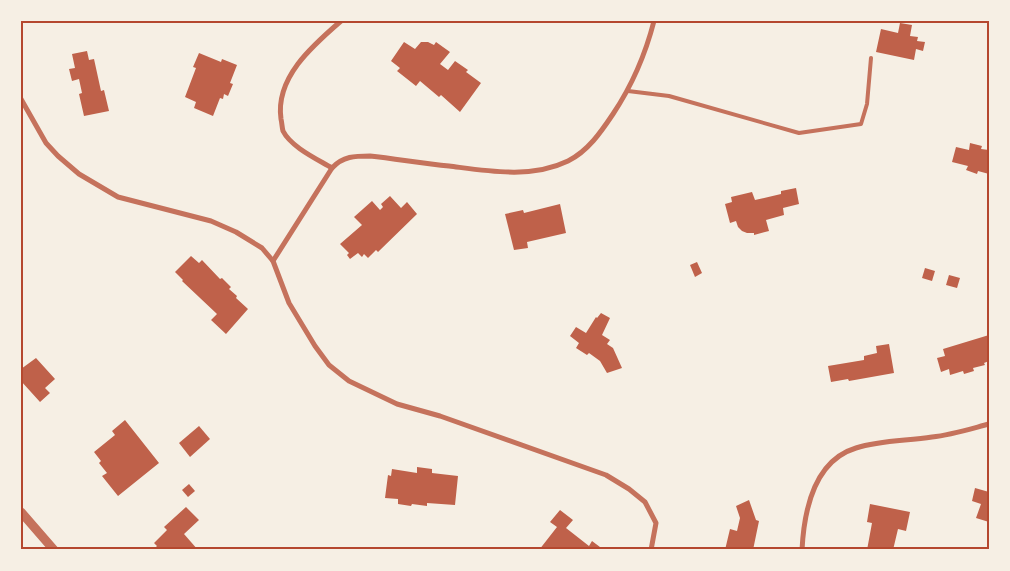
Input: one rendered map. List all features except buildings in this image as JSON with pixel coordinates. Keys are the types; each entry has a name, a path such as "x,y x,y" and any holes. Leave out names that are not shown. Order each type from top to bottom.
{"street":[{"path":"332,168 300,149 283,131 280,107 284,88 292,71 321,38 341,21"},
{"path":"273,261 332,168 337,162 351,156 370,156 498,172 525,172 556,166 569,160 580,153 599,135 628,91 646,51 654,21"},
{"path":"21,99 46,142 58,156 79,174 118,197 211,221 236,232 262,248 273,261 289,303 315,346 329,365 349,381 397,404 440,416 606,475 629,489 644,502 656,524 651,550"},
{"path":"802,550 809,501 816,483 825,469 839,456 855,448 884,442 934,437 989,424"},
{"path":"21,512 54,550"}],"lane":[{"path":"628,91 669,96 799,133 861,124 867,104 871,58"}]}
